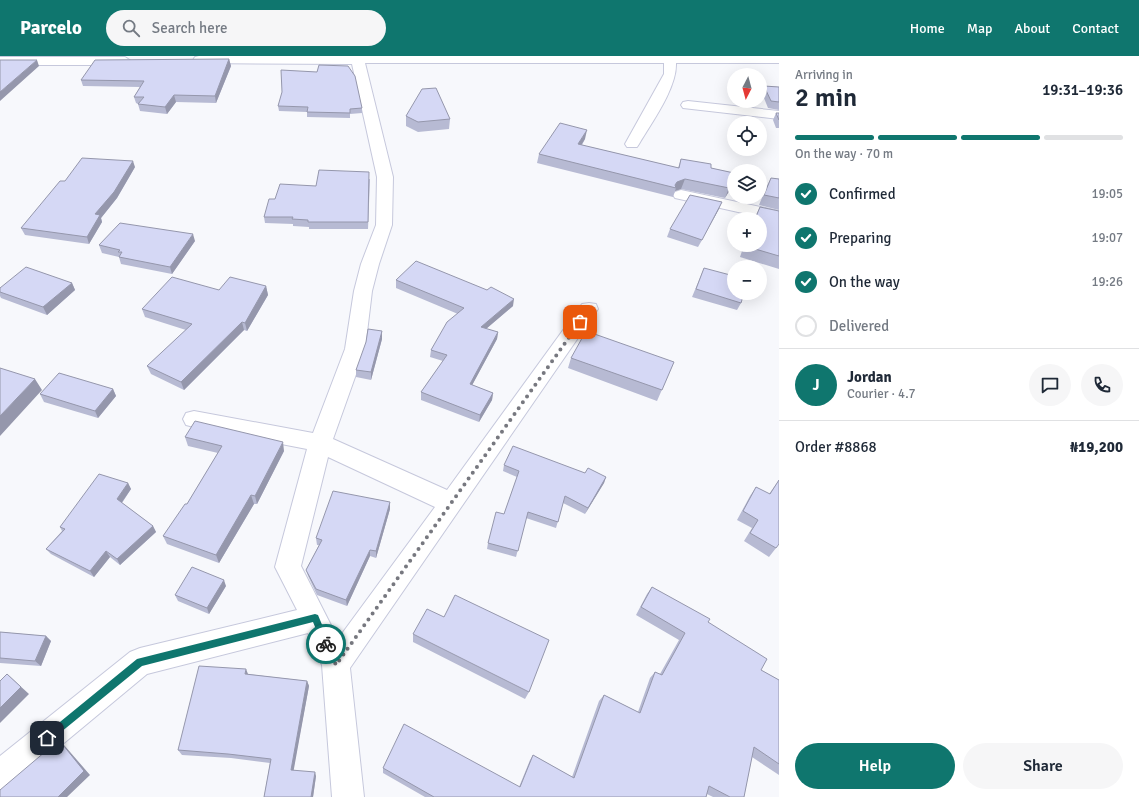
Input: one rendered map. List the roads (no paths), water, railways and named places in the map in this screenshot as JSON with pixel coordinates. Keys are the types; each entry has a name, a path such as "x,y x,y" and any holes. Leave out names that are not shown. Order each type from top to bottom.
{"street":[{"path":"348,797 336,665 315,618 288,568 320,444 355,349 362,291 384,225 385,177 350,58"},
{"path":"189,60 350,58 779,59"},
{"path":"632,144 670,74 670,58"},
{"path":"0,61 134,60"},
{"path":"688,105 779,115"},
{"path":"681,195 779,216"},
{"path":"336,665 589,309"},
{"path":"194,419 320,444 451,503"},
{"path":"0,776 140,662 315,618"}]}
